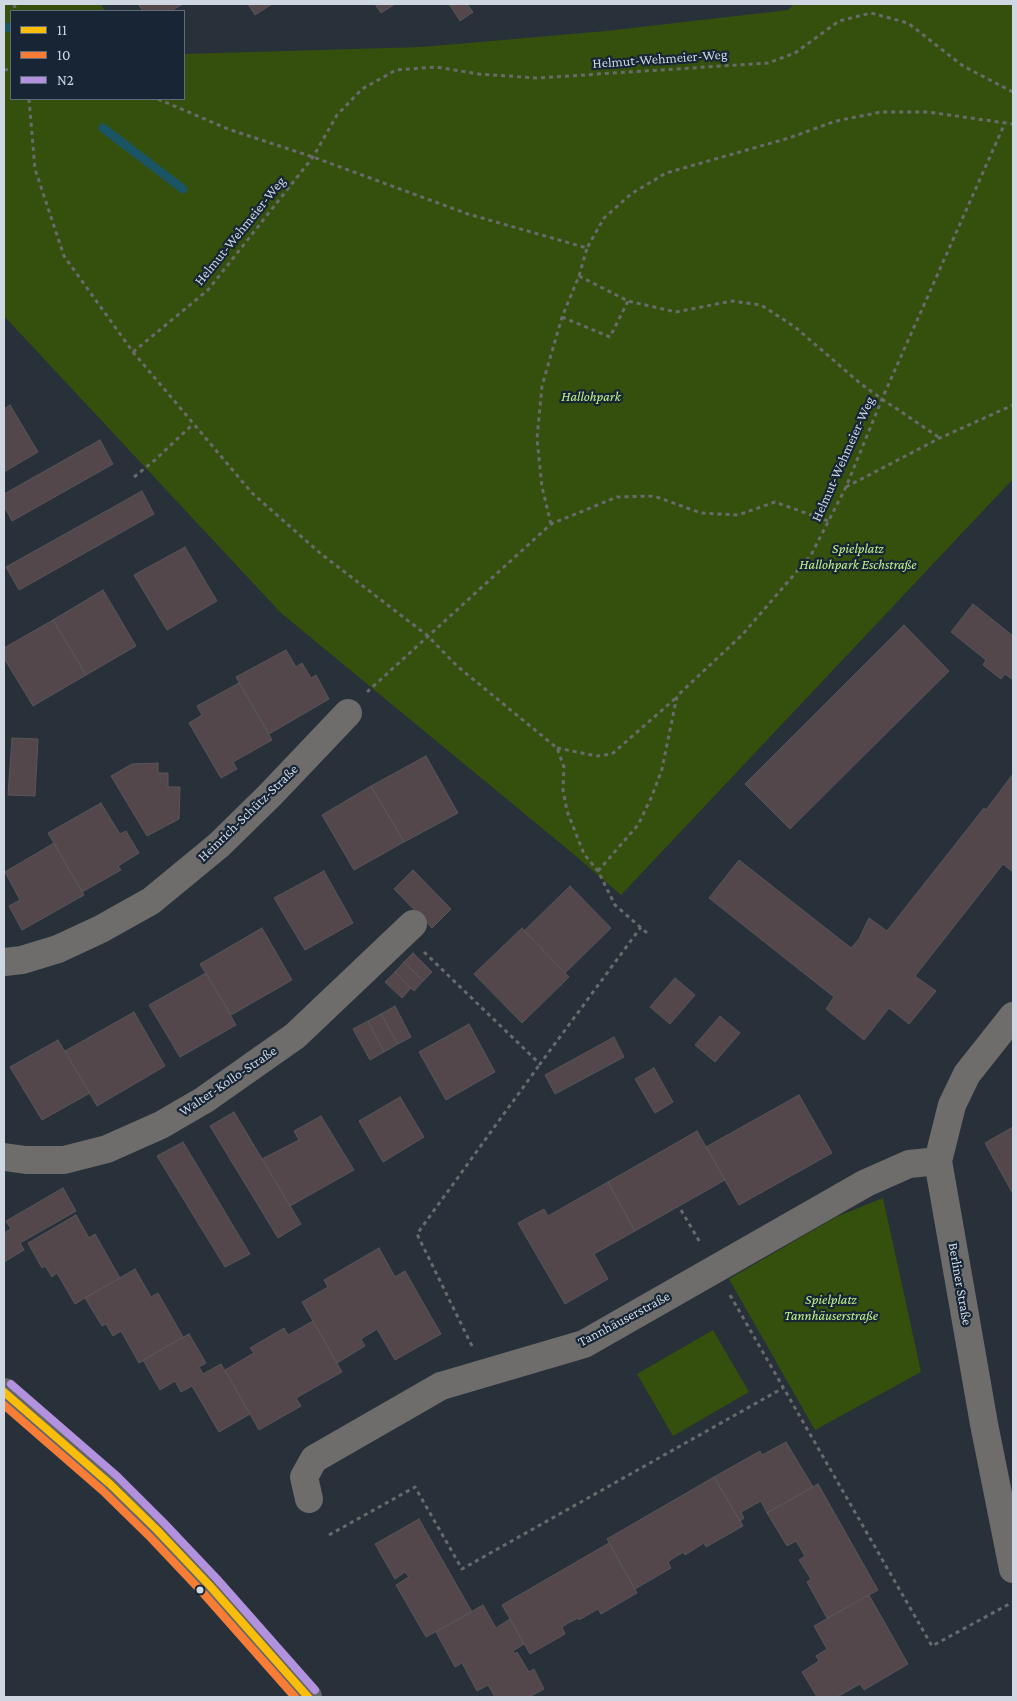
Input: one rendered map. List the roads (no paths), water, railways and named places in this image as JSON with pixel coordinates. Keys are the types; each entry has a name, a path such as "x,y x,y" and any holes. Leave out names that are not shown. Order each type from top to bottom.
{"main road":[{"path":"4,1392 110,1484 157,1530 210,1586 308,1697"}],"street":[{"name":"Heinrich-Schütz-Straße","path":"4,962 22,960 58,949 101,929 151,900 219,846 348,712"},
{"name":"Walter-Kollo-Straße","path":"4,1157 26,1160 64,1160 107,1149 161,1125 204,1100 295,1036 408,928"},
{"name":"Berliner Straße","path":"1013,1016 967,1074 952,1105 938,1161 984,1424 1013,1570"},
{"name":"Tannhäuserstraße","path":"309,1499 304,1477 314,1459 442,1386 584,1344 866,1183 909,1164 938,1161"}],"waterway":[{"path":"4,27 10,28"},
{"path":"103,128 183,189"}],"park label":[{"name":"Hallohpark","path":"591,397"},
{"name":"Spielplatz Hallohpark Eschstraße","path":"858,558"},
{"name":"Spielplatz Tannhäuserstraße","path":"831,1308"}]}
